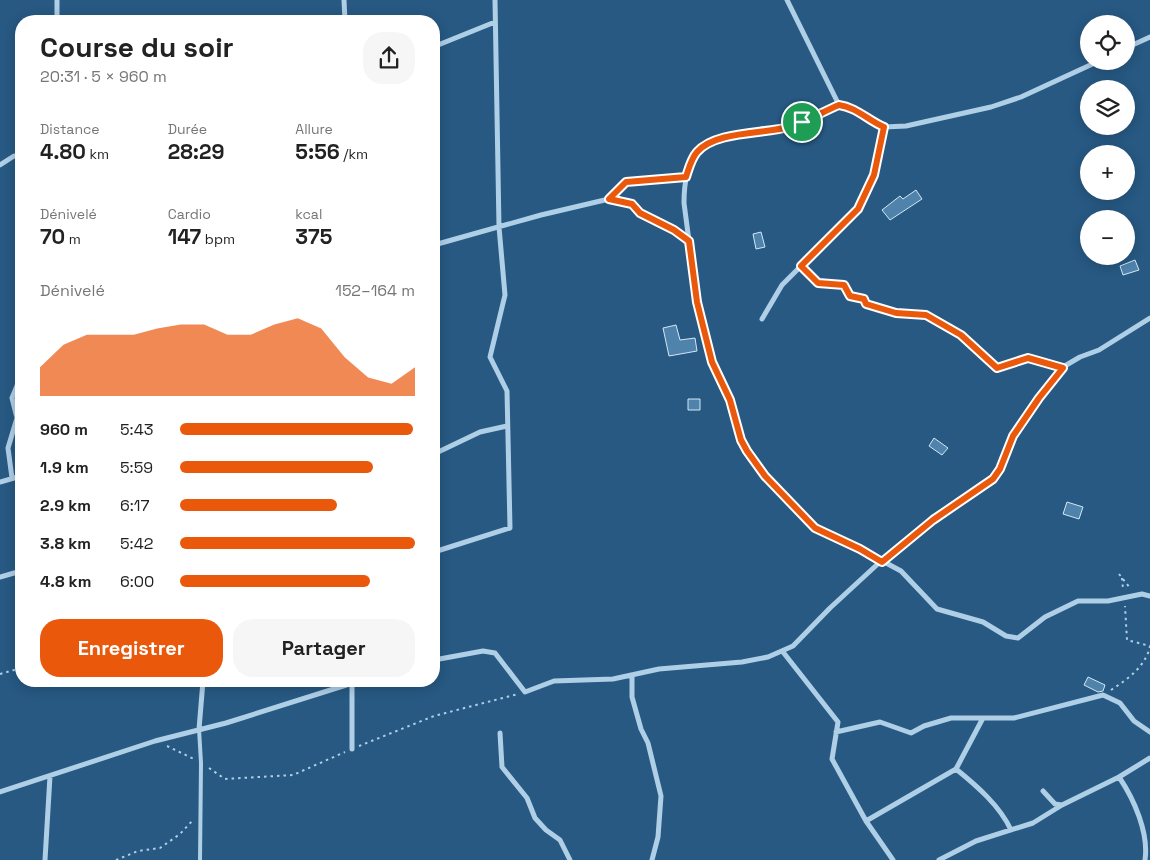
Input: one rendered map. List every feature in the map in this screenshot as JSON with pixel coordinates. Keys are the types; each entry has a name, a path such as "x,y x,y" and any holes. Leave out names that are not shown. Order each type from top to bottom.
{"street":[{"path":"56,0 57,15"},
{"path":"344,0 345,15"},
{"path":"440,550 510,528 507,391 490,357 504,295 499,227 495,0"},
{"path":"787,0 839,105"},
{"path":"440,44 496,22"},
{"path":"1135,44 1150,37"},
{"path":"1081,70 1059,81 991,107 906,126 884,127 870,122 855,110 839,105 790,126 769,132 742,134 703,146 691,161 686,177 684,203 697,302 712,362 730,400 741,440 765,476 815,528 860,549 908,578 929,603 937,609 983,622 1006,636 1018,638 1045,616 1078,601 1098,602 1142,594 1150,596"},
{"path":"762,319 782,285 858,209 874,175 884,127"},
{"path":"0,165 15,156"},
{"path":"609,199 626,182 686,177"},
{"path":"440,243 540,215 609,199 632,204 640,213 674,230 689,241"},
{"path":"801,266 818,283 844,285 850,296 864,299 866,304 896,313 926,315 961,335 997,368 1028,358 1063,368"},
{"path":"440,659 483,651 495,653 525,692 554,681 613,679 678,667 742,662 783,652 793,646 830,608 882,562 933,520 993,479 1000,469 1013,436 1039,398 1063,368 1080,357 1100,350 1150,318"},
{"path":"15,391 12,398 15,410"},
{"path":"12,478 8,448 15,425"},
{"path":"440,451 480,432 508,426"},
{"path":"0,482 15,477"},
{"path":"0,577 15,573"},
{"path":"783,652 838,722 832,759 866,821 893,860"},
{"path":"632,675 632,697 641,729 648,743 662,796 658,838 652,860"},
{"path":"199,729 202,687"},
{"path":"0,792 156,741 226,723 339,687"},
{"path":"352,687 352,749"},
{"path":"836,732 880,722 911,733 924,726 951,718 1021,717 1103,695 1120,703 1134,721 1150,732"},
{"path":"866,821 956,769 983,718"},
{"path":"500,733 502,767 527,798 535,818 546,830 560,840 570,860"},
{"path":"939,860 976,841 1033,823 1062,805 1119,777 1150,758"},
{"path":"956,769 973,782 1005,817 1011,830"},
{"path":"45,860 50,776"},
{"path":"1119,777 1140,822 1146,843 1145,860"},
{"path":"1043,791 1056,804 1062,805"}],"lane":[{"path":"199,729 201,763 200,860"}],"path":[{"path":"1103,695 1128,678 1148,656 1150,646 1127,640 1122,578"},
{"path":"0,674 15,670"},
{"path":"156,741 201,763 225,779 293,775 434,716 525,692"},
{"path":"116,860 138,851 160,848 180,834 200,813"}],"building":[{"path":"916,190 922,199 890,220 882,210 900,196 903,199"},
{"path":"761,232 765,247 756,249 753,234"},
{"path":"1135,260 1139,270 1123,275 1120,266 1135,265"},
{"path":"676,325 680,340 695,338 697,351 669,356 663,328"},
{"path":"688,399 700,399 700,410 688,410"},
{"path":"934,438 948,448 942,455 929,446"},
{"path":"1067,502 1083,507 1079,519 1063,514"},
{"path":"1088,677 1105,685 1103,691 1098,692 1084,685"}],"route":[{"path":"839,105 855,110 870,122 884,127 874,175 858,209 801,266 818,283 844,285 850,296 864,299 866,304 896,313 926,315 961,335 997,368 1028,358 1063,368 1039,398 1013,436 1000,469 993,479 933,520 882,562 860,549 815,528 765,476 741,440 730,400 712,362 697,302 689,241 674,230 640,213 632,204 609,199 626,182 686,177 691,161 697,152 703,146 720,139 742,134 769,132 802,122 839,105"}]}
